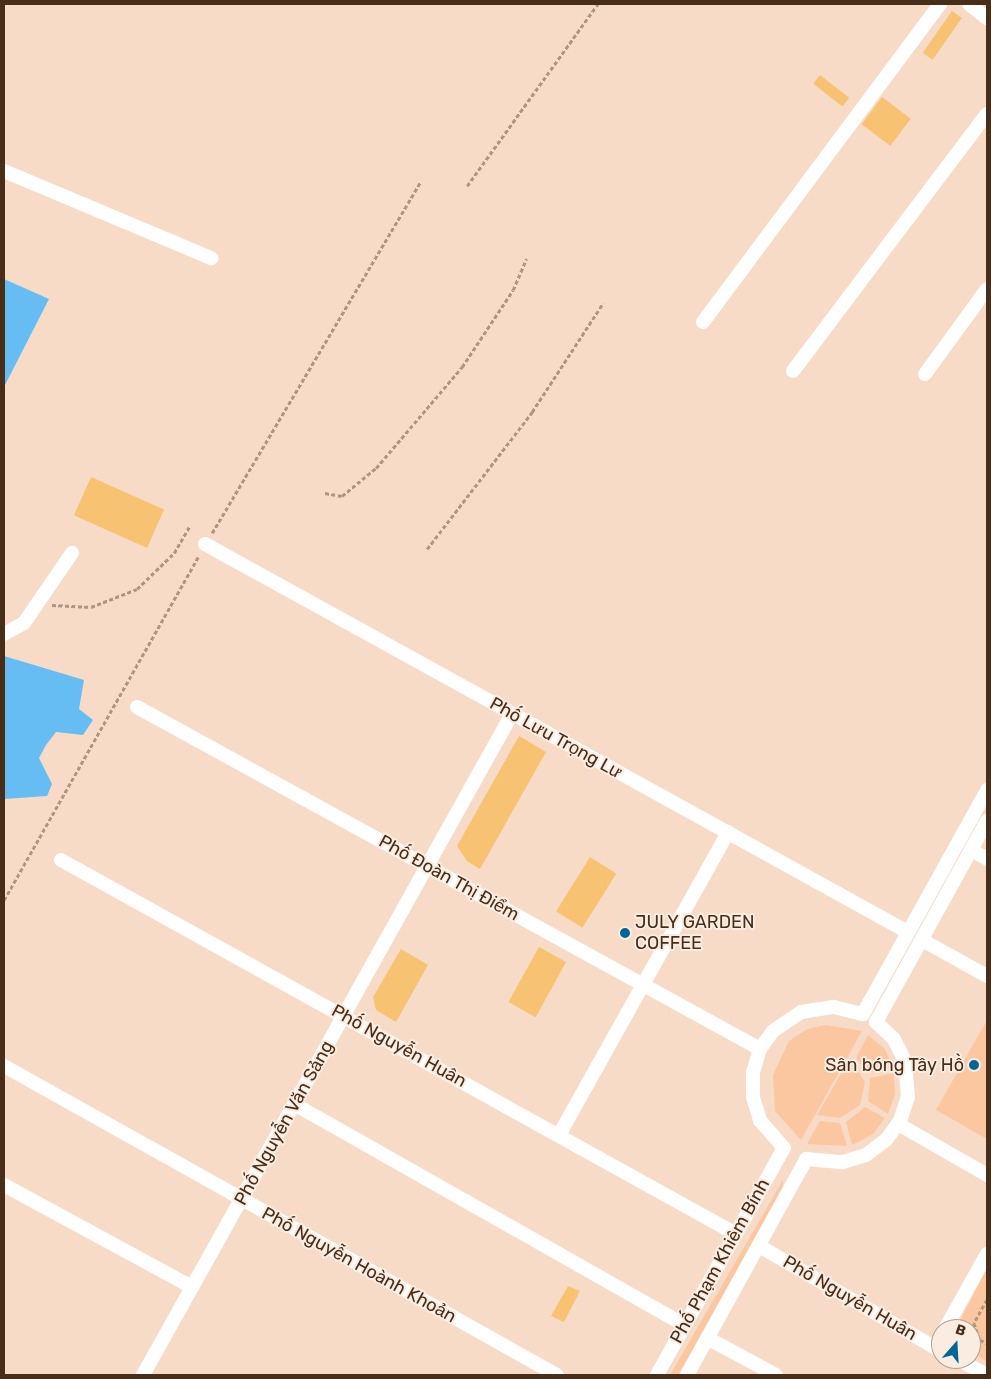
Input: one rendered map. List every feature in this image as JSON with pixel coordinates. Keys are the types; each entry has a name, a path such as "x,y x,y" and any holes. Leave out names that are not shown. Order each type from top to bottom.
{"street":[{"path":"703,322 940,4"},
{"path":"969,4 987,18"},
{"path":"793,371 987,114"},
{"path":"4,171 211,258"},
{"path":"925,374 987,289"},
{"name":"Phố Lưu Trọng Lư","path":"205,544 908,932"},
{"path":"4,634 24,622 72,553"},
{"name":"Phố Đoàn Thị Điểm","path":"137,707 643,983 760,1049"},
{"name":"Phố Nguyễn Văn Sảng","path":"143,1375 512,714"},
{"path":"760,1049 778,1027 801,1012 834,1007 862,1014 987,790"},
{"path":"987,822 876,1022 897,1044 908,1073 908,1097 898,1124 987,1175"},
{"path":"559,1135 728,832"},
{"path":"971,850 987,859"},
{"name":"Phố Nguyễn Huân","path":"61,860 736,1234"},
{"path":"922,940 987,976"},
{"name":"Phố Phạm Khiêm Bính","path":"656,1375 784,1148 760,1120 752,1097 753,1072 760,1049"},
{"name":"Phố Nguyễn Hoành Khoản","path":"4,1066 556,1375"},
{"path":"294,1104 685,1325"},
{"name":"Phố Phạm Khiêm Bính","path":"687,1375 806,1160 831,1163 855,1159 877,1148 898,1124"},
{"path":"4,1185 192,1287"},
{"name":"Phố Nguyễn Huân","path":"759,1246 931,1341"},
{"path":"951,1319 987,1254"},
{"path":"708,1338 776,1375"},
{"path":"976,1369 987,1375"}],"path":[{"path":"467,186 598,4"},
{"path":"326,493 342,496 376,468 462,367 513,290 526,259"},
{"path":"427,550 537,405 603,304"},
{"path":"39,601 90,608 136,590 174,554 190,525"},
{"path":"987,1300 974,1323 980,1340 987,1343"}],"shaded area":[{"name":"Sân bóng Tây Hồ","path":"987,1020 987,1139 936,1110"},
{"path":"826,1025 862,1031 801,1140 775,1111 773,1075 789,1041 807,1029"},
{"path":"868,1035 885,1049 892,1066 868,1073 856,1058"},
{"path":"850,1058 865,1082 860,1105 840,1118 817,1115"},
{"path":"894,1073 895,1094 888,1114 868,1101 870,1078"},
{"path":"865,1107 885,1118 873,1134 852,1145 846,1122"},
{"path":"820,1121 840,1123 847,1146 807,1144"},
{"path":"783,1180 782,1190 678,1375 670,1375"},
{"path":"987,1268 987,1362 981,1358 981,1319 961,1319"}],"water":[{"path":"4,279 49,299 4,387"},
{"path":"4,656 84,680 79,709 93,720 83,735 56,732 46,745 39,758 52,784 47,796 4,799"}],"building":[{"path":"952,11 962,18 933,60 923,53"},
{"path":"820,75 849,98 842,106 813,84"},
{"path":"882,97 911,119 890,146 862,124"},
{"path":"91,477 164,510 147,548 74,515"},
{"path":"519,736 546,752 480,869 467,861 457,846"},
{"path":"590,857 616,873 582,928 556,911"},
{"path":"539,947 566,962 536,1017 508,1002"},
{"path":"401,949 428,965 396,1022 376,1010 373,997"},
{"path":"568,1286 580,1291 564,1322 551,1316"}],"place":[{"name":"JULY GARDEN COFFEE","path":"625,933"},
{"name":"Sân bóng Tây Hồ","path":"974,1065"}]}
